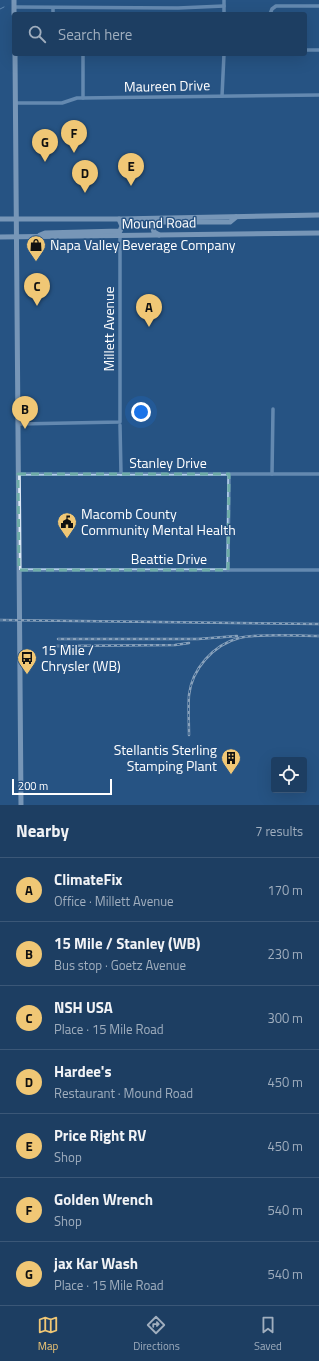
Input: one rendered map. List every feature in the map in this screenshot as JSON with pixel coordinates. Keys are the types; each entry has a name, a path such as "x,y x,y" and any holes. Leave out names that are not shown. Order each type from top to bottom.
{"main road":[{"path":"14,0 14,12"},
{"path":"14,56 21,805"},
{"name":"Mound Road","path":"0,219 119,219 319,215"},
{"path":"159,235 154,232 153,228 154,224 157,222 230,222 237,217"},
{"path":"33,237 45,233 120,231 122,226 119,219"},
{"name":"Mound Road","path":"0,237 319,233"}],"street":[{"path":"224,0 224,12"},
{"path":"14,7 178,10 224,6"},
{"path":"271,12 276,6 319,6"},
{"path":"307,50 319,50"},
{"path":"83,56 83,98"},
{"path":"222,96 224,56"},
{"name":"Maureen Drive","path":"15,103 60,103 77,98 319,95"},
{"name":"Millett Avenue","path":"120,235 120,474"},
{"path":"272,474 273,409"},
{"path":"18,424 120,423"},
{"name":"Stanley Drive","path":"18,474 319,474"},
{"path":"228,570 229,474"},
{"name":"Beattie Drive","path":"19,570 319,570"}],"highlighted area":[{"path":"18,474 229,474 228,570 19,570"}],"waterway":[{"path":"0,9 4,7"}],"railway":[{"path":"0,620 319,624"},
{"path":"58,639 198,639 237,636"},
{"path":"189,735 189,695 191,685 199,667 213,652 230,641 248,636 319,636"},
{"path":"57,646 175,645 189,643"}],"place":[{"name":"Golden Wrench","path":"74,153"},
{"name":"jax Kar Wash","path":"45,162"},
{"name":"Price Right RV","path":"131,186"},
{"name":"Hardee's","path":"85,193"},
{"name":"Napa Valley Beverage Company","path":"36,262"},
{"name":"NSH USA","path":"37,306"},
{"name":"ClimateFix","path":"149,327"},
{"name":"15 Mile / Stanley (WB)","path":"25,429"},
{"name":"Macomb County Community Mental Health","path":"67,539"},
{"name":"15 Mile / Chrysler (WB)","path":"27,675"},
{"name":"Stellantis Sterling Stamping Plant","path":"231,775"}]}
